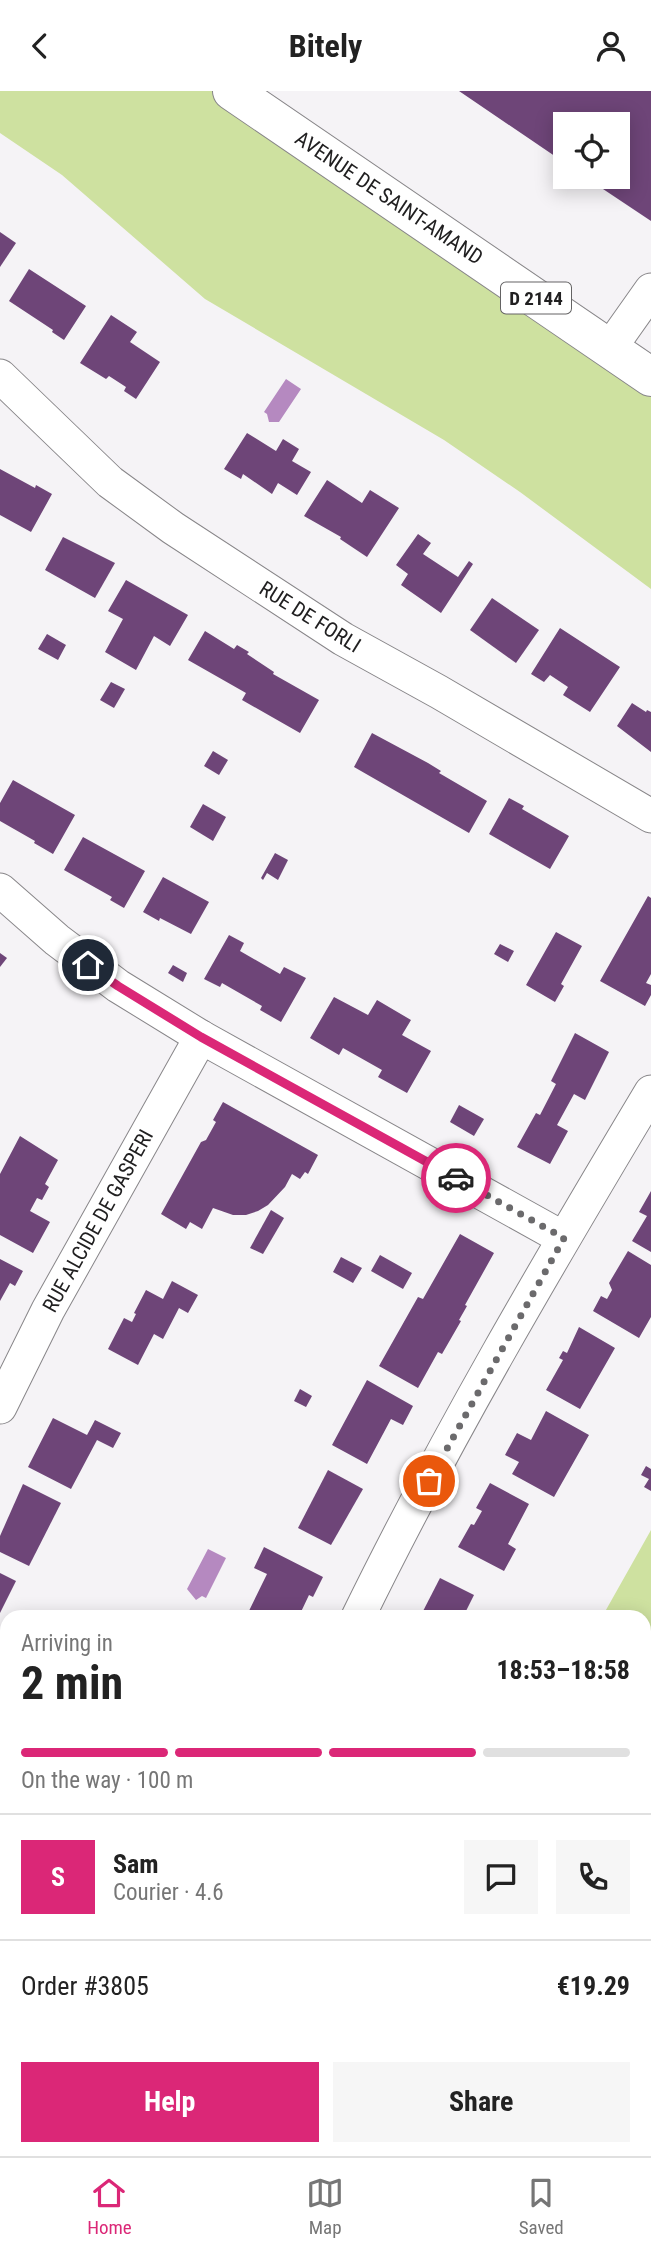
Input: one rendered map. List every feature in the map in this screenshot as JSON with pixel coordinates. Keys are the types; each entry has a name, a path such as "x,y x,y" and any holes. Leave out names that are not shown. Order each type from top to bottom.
{"main road":[{"name":"AVENUE DE SAINT-AMAND","path":"232,91 651,377"}],"street":[{"path":"610,348 651,290"},
{"name":"RUE DE FORLI","path":"0,376 110,482 173,528 343,639 651,816"},
{"path":"0,890 88,965 118,986 201,1037 564,1238"},
{"name":"RUE ALCIDE DE GASPERI","path":"0,1408 48,1310 201,1037"},
{"path":"362,1610 454,1433 564,1238 651,1093"}],"green space":[{"path":"0,91 232,91 651,377 651,589 520,492 444,440 205,299 62,175 0,133"},
{"path":"651,1530 651,1610 606,1610"}],"shaded area":[{"path":"286,379 301,389 279,422 269,422 264,412"},
{"path":"208,1549 226,1558 206,1598 202,1596 196,1600 187,1589"}],"building":[{"path":"459,91 651,91 651,221 603,189 630,189 630,112 553,112 553,155"},
{"path":"0,232 16,243 0,267"},
{"path":"29,269 86,306 64,340 9,301"},
{"path":"111,315 137,332 130,342 160,362 136,399 124,391 126,387 109,376 106,379 80,363"},
{"path":"247,433 276,451 283,439 299,449 292,461 311,472 297,495 278,483 272,494 243,474 241,479 224,469"},
{"path":"0,469 52,494 31,532 0,515"},
{"path":"327,480 362,503 370,490 399,508 367,557 340,539 341,537 304,516"},
{"path":"418,534 431,543 423,554 458,577 469,561 473,564 441,613 401,585 408,574 396,565"},
{"path":"63,537 115,563 95,598 45,570"},
{"path":"126,580 188,615 170,646 154,636 136,670 105,652 123,619 108,611"},
{"path":"492,598 539,630 516,663 470,630"},
{"path":"560,628 620,667 590,712 563,695 568,687 550,675 544,682 531,674"},
{"path":"205,631 234,649 237,645 249,652 247,654 274,672 273,674 319,700 300,733 242,700 246,693 188,660"},
{"path":"47,634 66,645 58,660 38,649"},
{"path":"111,682 125,689 114,708 100,700"},
{"path":"632,703 646,712 651,712 651,752 617,726"},
{"path":"372,733 428,763 441,771 439,773 487,801 469,833 354,767"},
{"path":"213,751 228,760 219,775 204,766"},
{"path":"13,780 75,815 53,854 0,821 0,803"},
{"path":"509,798 524,806 522,809 569,836 550,869 489,834"},
{"path":"203,804 226,817 213,841 190,827"},
{"path":"83,837 145,871 124,908 110,900 112,897 64,870"},
{"path":"275,853 288,860 278,880 267,873 263,880 261,878"},
{"path":"163,877 209,902 191,934 143,912"},
{"path":"648,896 651,898 651,974 646,983 651,985 651,995 645,1006 600,981"},
{"path":"556,932 582,946 561,984 564,986 555,1002 526,985"},
{"path":"229,935 244,943 240,951 280,974 284,967 306,978 281,1022 260,1010 262,1006 222,983 220,987 204,979"},
{"path":"500,944 514,951 508,962 494,954"},
{"path":"0,953 7,958 0,967"},
{"path":"173,965 187,973 183,982 168,973"},
{"path":"334,997 368,1015 377,1000 411,1020 402,1035 431,1051 407,1093 378,1077 382,1070 343,1048 339,1055 310,1038"},
{"path":"575,1033 609,1052 585,1100 574,1094 557,1125 568,1131 550,1164 517,1147 536,1113 540,1115 556,1084 551,1081"},
{"path":"223,1102 318,1155 308,1174 305,1172 300,1179 292,1174 285,1187 268,1205 258,1211 233,1215 213,1208 202,1229 190,1222 186,1229 161,1214 201,1142 206,1140 216,1122 213,1120"},
{"path":"459,1105 484,1119 474,1136 450,1122"},
{"path":"20,1136 58,1160 45,1184 49,1187 42,1200 37,1198 30,1211 50,1222 33,1253 0,1235 0,1174"},
{"path":"651,1191 651,1252 632,1241 647,1216 639,1212"},
{"path":"271,1210 284,1218 263,1254 250,1248"},
{"path":"460,1234 494,1253 465,1305 467,1306 459,1320 461,1321 442,1354 438,1352 418,1388 379,1366 418,1297 423,1299"},
{"path":"628,1251 651,1265 651,1317 639,1338 593,1311 601,1296 607,1299 612,1290 609,1283"},
{"path":"380,1255 412,1273 403,1289 371,1271"},
{"path":"341,1257 362,1268 353,1283 333,1272"},
{"path":"0,1259 23,1271 15,1286 10,1283 0,1301"},
{"path":"172,1281 198,1295 188,1313 179,1308 163,1339 154,1334 138,1365 108,1349 124,1318 132,1322 146,1290 163,1299"},
{"path":"579,1327 615,1348 580,1409 546,1390 563,1360 559,1358 563,1351 567,1353"},
{"path":"367,1380 413,1406 403,1425 391,1419 367,1464 332,1445"},
{"path":"300,1389 312,1396 306,1407 294,1401"},
{"path":"546,1411 589,1435 554,1497 512,1474 519,1462 505,1455 517,1433 531,1440"},
{"path":"53,1418 87,1435 95,1420 121,1433 113,1448 97,1440 71,1489 28,1467"},
{"path":"646,1466 651,1469 651,1491 644,1487 649,1479 641,1475"},
{"path":"328,1470 363,1489 331,1545 298,1528"},
{"path":"490,1483 529,1504 508,1544 516,1549 504,1571 458,1547 482,1511 476,1508"},
{"path":"23,1484 61,1503 29,1566 0,1552 0,1536"},
{"path":"264,1547 323,1577 313,1597 309,1595 302,1610 249,1610 267,1574 254,1568"},
{"path":"0,1573 16,1581 0,1610"},
{"path":"440,1578 474,1595 466,1610 424,1610"}],"way so far":[{"path":"429,1481 564,1238 456,1178"}],"route":[{"path":"88,965 201,1037 456,1178"}]}
